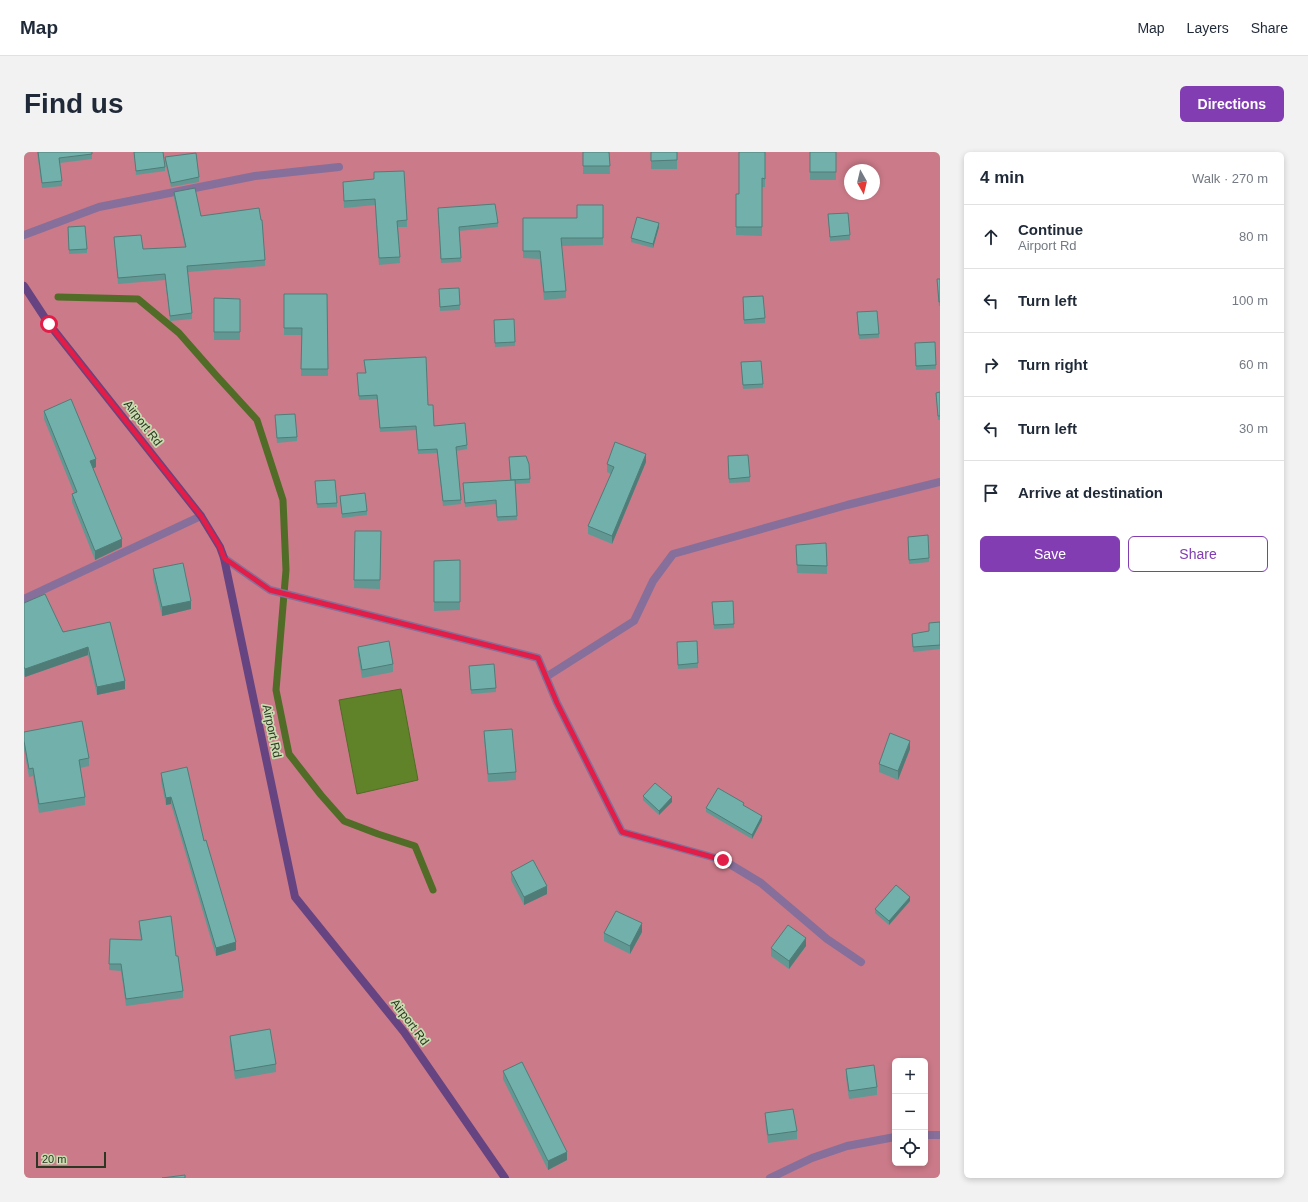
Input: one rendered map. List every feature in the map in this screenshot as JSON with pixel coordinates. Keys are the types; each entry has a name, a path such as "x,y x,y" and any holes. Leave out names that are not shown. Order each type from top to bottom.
{"main road":[{"name":"Airport Rd","path":"24,286 49,324 201,516 220,547 224,558 295,897 404,1032 505,1178"}],"street":[{"path":"24,235 99,207 255,176 339,166"},
{"path":"546,677 634,621 653,581 673,554 848,505 940,482"},
{"path":"24,598 201,516"},
{"path":"224,558 270,590 538,658 557,703 622,832 723,860 761,883 827,939 860,962"},
{"path":"928,1135 940,1135"},
{"path":"770,1178 812,1158 847,1146 892,1138"}],"shaded area":[{"path":"24,152 940,152 940,1178 24,1178"},
{"path":"401,689 418,780 357,794 339,700"}],"building":[{"path":"38,152 92,152 92,154 59,158 62,181 42,183"},
{"path":"134,152 163,152 165,167 136,171"},
{"path":"583,152 609,152 610,166 583,166"},
{"path":"651,152 677,152 677,160 651,161"},
{"path":"739,152 765,152 765,179 762,178 762,227 736,227 736,194 739,194"},
{"path":"810,152 836,152 836,172 810,172"},
{"path":"196,153 199,177 171,183 165,157"},
{"path":"404,171 407,220 397,221 400,257 379,258 375,199 344,201 343,182 374,179 374,172"},
{"path":"195,188 201,216 259,208 262,220 265,260 187,266 192,313 170,316 165,274 118,278 114,237 141,235 143,249 186,247 174,192"},
{"path":"495,204 498,223 459,227 461,258 441,259 438,208"},
{"path":"577,205 603,205 603,238 561,238 566,291 544,292 540,251 523,251 523,218 577,218"},
{"path":"848,213 850,235 830,237 828,214"},
{"path":"637,217 659,223 653,244 631,238"},
{"path":"85,226 87,249 69,250 68,227"},
{"path":"937,279 940,279 940,302 939,302"},
{"path":"459,288 460,305 440,307 439,289"},
{"path":"284,294 327,294 328,369 301,369 302,328 284,328"},
{"path":"763,296 765,318 744,320 743,297"},
{"path":"214,298 240,299 240,332 214,332"},
{"path":"877,311 879,334 859,335 857,312"},
{"path":"514,319 515,342 495,343 494,320"},
{"path":"935,342 936,365 916,366 915,343"},
{"path":"426,357 428,405 433,405 434,426 465,423 467,445 456,447 461,500 443,501 437,449 418,450 416,426 380,428 377,395 359,396 357,373 366,373 364,360"},
{"path":"761,361 763,384 743,385 741,362"},
{"path":"940,392 940,416 938,416 936,393"},
{"path":"71,399 96,459 90,461 122,539 95,551 72,494 77,492 44,411"},
{"path":"295,414 297,437 277,438 275,415"},
{"path":"615,442 646,454 612,536 588,526 614,467 607,464"},
{"path":"748,455 750,477 729,479 728,456"},
{"path":"526,456 529,464 530,479 511,480 509,457"},
{"path":"335,480 337,503 317,504 315,481"},
{"path":"515,480 517,516 497,517 496,500 465,503 463,483"},
{"path":"365,493 367,511 342,514 340,496"},
{"path":"355,531 381,531 380,580 354,580"},
{"path":"928,535 929,558 909,560 908,537"},
{"path":"826,543 827,566 797,565 796,545"},
{"path":"460,560 460,602 434,602 434,561"},
{"path":"183,563 191,601 162,607 153,569"},
{"path":"45,594 63,632 110,622 125,681 97,687 88,647 25,669 24,603"},
{"path":"733,601 734,624 714,625 712,602"},
{"path":"940,622 940,645 913,647 912,634 929,631 929,623"},
{"path":"389,641 393,664 362,670 358,647"},
{"path":"697,641 698,663 678,665 677,642"},
{"path":"494,664 496,688 471,690 469,666"},
{"path":"82,721 89,758 79,760 85,797 39,804 33,768 29,769 24,741 24,732"},
{"path":"512,729 516,772 488,774 484,731"},
{"path":"890,733 910,741 898,771 879,764"},
{"path":"187,767 204,841 206,840 236,942 216,948 171,797 166,798 161,773"},
{"path":"655,783 672,797 659,811 643,796"},
{"path":"718,788 744,803 743,805 762,816 752,835 706,808"},
{"path":"533,860 547,886 524,897 511,872"},
{"path":"896,885 910,897 889,921 875,909"},
{"path":"616,911 642,923 630,946 604,933"},
{"path":"171,916 176,956 178,956 183,991 126,999 121,964 109,964 110,939 142,940 139,921"},
{"path":"788,925 806,938 789,961 771,948"},
{"path":"270,1029 276,1064 235,1071 230,1036"},
{"path":"522,1062 567,1152 548,1161 503,1071"},
{"path":"874,1065 877,1087 849,1091 846,1069"},
{"path":"793,1109 797,1131 768,1135 765,1113"},
{"path":"185,1175 185,1178 162,1178"}],"waterway":[{"path":"58,297 138,299 179,333 257,420 283,500 286,570 276,690 289,754 321,795 344,821 415,846 433,890"}],"route":[{"path":"49,324 201,516 220,547 224,558 270,590 538,658 557,703 622,832 723,860"}]}
